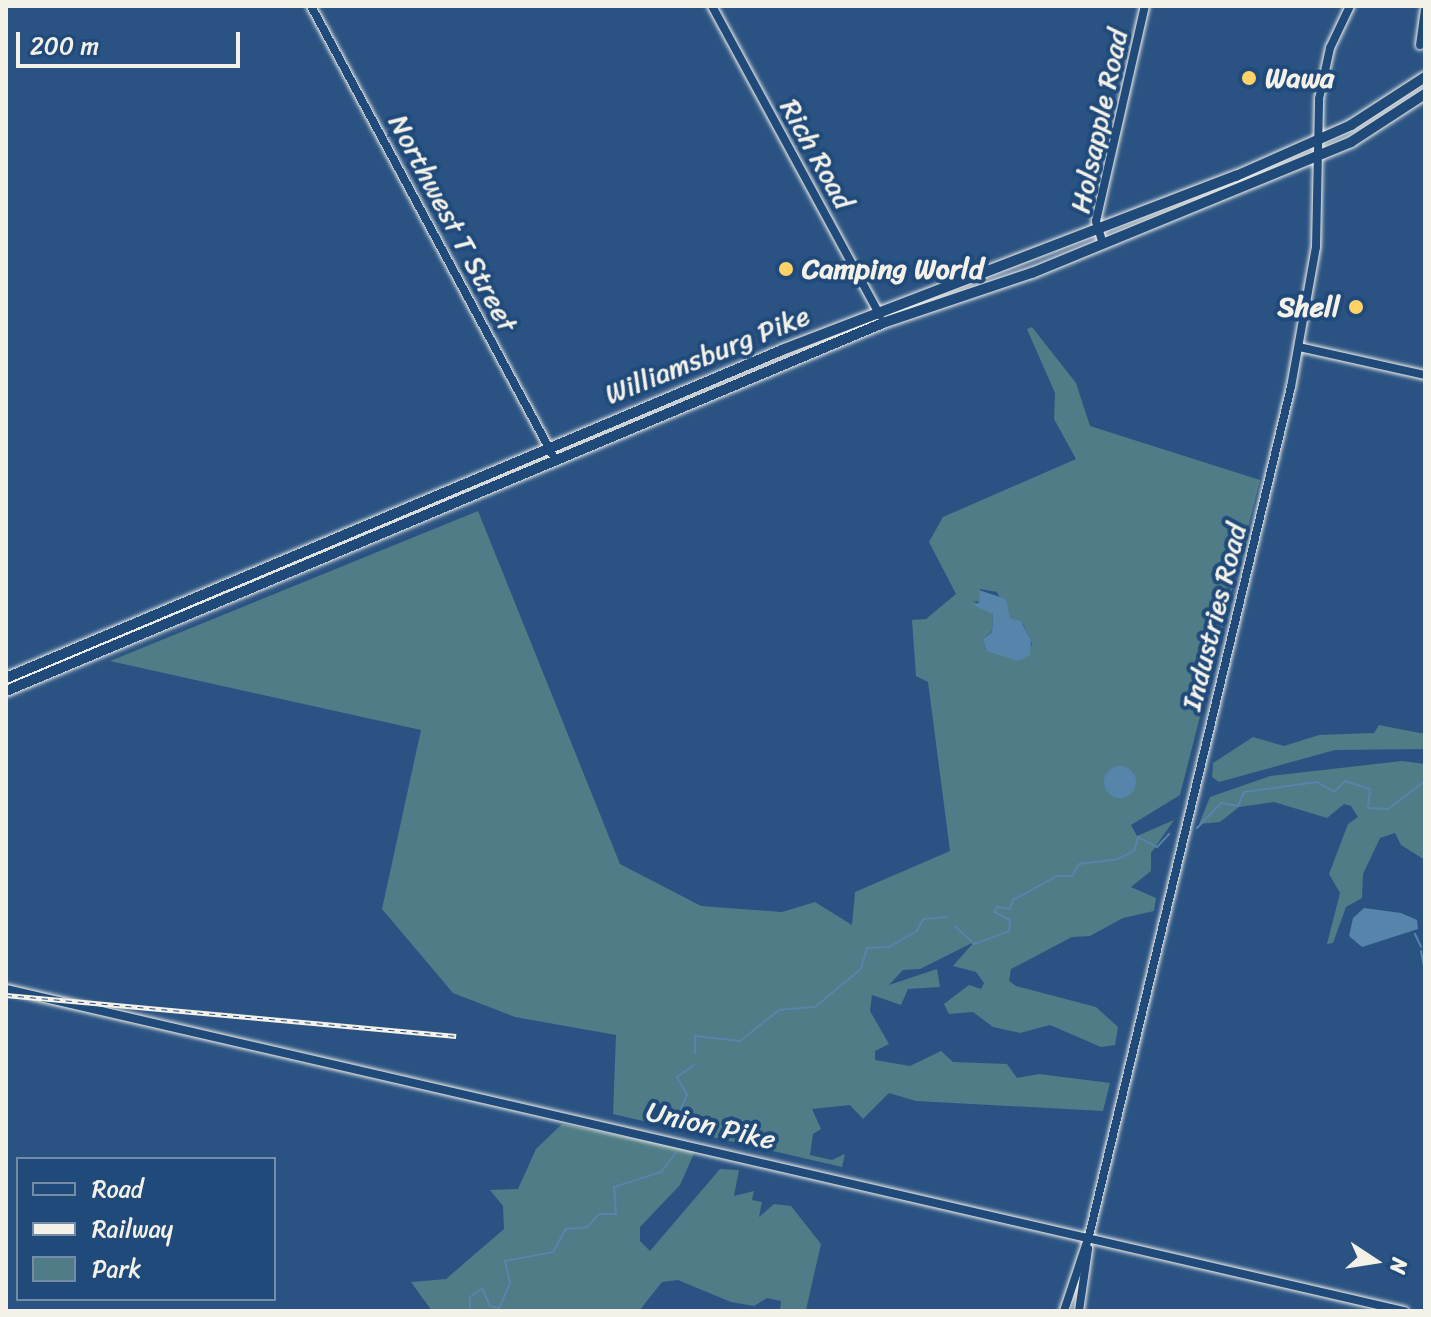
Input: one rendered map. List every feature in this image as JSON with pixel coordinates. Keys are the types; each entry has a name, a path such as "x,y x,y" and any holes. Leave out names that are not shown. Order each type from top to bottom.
{"main road":[{"name":"Williamsburg Pike","path":"6,678 878,311 1099,231 1320,139 1379,110 1425,77"},
{"name":"Williamsburg Pike","path":"6,691 883,323 1103,244 1319,155 1425,94"}],"street":[{"name":"Northwest T Street","path":"311,6 556,461"},
{"name":"Rich Road","path":"712,6 883,323"},
{"name":"Holsapple Road","path":"1103,244 1096,221 1145,6"},
{"name":"Industries Road","path":"1064,1311 1089,1236 1299,347 1316,247 1323,74 1350,6"},
{"path":"1420,45 1425,10"},
{"path":"1299,347 1425,375"},
{"name":"Union Pike","path":"6,989 1404,1311"},
{"name":"Industries Road","path":"1079,1311 1089,1236"}],"green space":[{"path":"1032,327 1076,383 1090,426 1260,480 1180,795 1131,825 1137,836 1174,820 1151,853 1151,871 1131,887 1156,898 1154,911 1123,918 1090,936 1072,937 1011,969 1009,981 1016,986 1096,1007 1118,1027 1115,1045 1101,1047 1050,1025 1020,1033 993,1027 973,1012 949,1014 944,1004 969,985 981,989 984,983 976,972 953,966 974,942 920,969 903,970 889,985 937,969 940,987 908,989 901,1005 872,995 870,1011 889,1044 875,1051 875,1060 910,1066 941,1051 953,1062 1007,1064 1017,1078 1039,1074 1110,1083 1103,1111 916,1101 889,1093 863,1119 850,1105 812,1109 821,1129 813,1134 810,1155 832,1160 845,1154 842,1167 613,1114 616,1035 515,1017 453,993 382,909 421,730 110,661 478,511 620,864 701,906 782,912 815,902 852,925 855,892 950,851 928,682 916,676 912,620 926,619 956,594 929,542 943,517 1076,459 1054,419 1055,393 1027,329","holes":["980,589 997,592 1011,620 1023,624 1032,644 1025,657 986,651 983,639 992,631 993,614 973,601 980,602"]},
{"path":"1379,725 1425,734 1425,749 1335,750 1219,782 1212,777 1213,763 1253,737 1284,746 1319,735 1374,733"},
{"path":"1402,761 1425,764 1425,860 1401,845 1395,833 1380,838 1363,874 1362,898 1346,907 1333,943 1327,944 1340,893 1329,874 1348,824 1358,817 1351,806 1344,804 1327,818 1274,802 1239,807 1220,822 1199,824 1210,797 1270,776"},
{"path":"562,1124 695,1151 680,1185 640,1227 640,1241 650,1251 720,1169 739,1170 734,1196 754,1191 752,1200 762,1202 759,1217 774,1204 791,1206 821,1244 806,1310 780,1311 781,1301 767,1298 754,1306 731,1302 678,1280 662,1282 639,1311 432,1311 411,1282 446,1279 504,1229 503,1206 490,1190 518,1189 536,1149"}],"water":[{"path":"979,590 1006,599 1010,618 1021,621 1031,641 1030,655 1018,661 986,651 983,639 992,632 993,614 973,605 980,602"},
{"path":"1120,766 1131,771 1136,782 1131,793 1120,798 1109,793 1104,782 1109,771"},
{"path":"1364,908 1401,913 1417,920 1418,929 1362,947 1349,936 1353,918"}],"waterway":[{"path":"1197,828 1221,803 1238,806 1244,792 1317,782 1334,792 1345,781 1370,789 1368,808 1388,809 1425,781"},
{"path":"955,926 974,944 1009,931 1010,920 994,912 997,907 1010,909 1013,900 1057,876 1072,876 1079,864 1118,859 1134,851 1138,837 1157,847 1169,834"},
{"path":"695,1053 695,1036 740,1041 779,1010 815,1007 861,969 867,948 889,947 917,931 923,919 947,917"},
{"path":"1415,934 1421,947"},
{"path":"1421,951 1425,971"},
{"path":"687,1128 681,1108 687,1095 677,1077 694,1065"},
{"path":"470,1311 470,1297 482,1288 490,1306 499,1308 510,1283 505,1261 553,1252 566,1229 587,1227 599,1214 616,1214 614,1187 661,1172 676,1153"}],"railway":[{"path":"6,995 456,1036"}],"place":[{"name":"Wawa","path":"1249,78"},
{"name":"Camping World","path":"786,269"},
{"name":"Shell","path":"1356,307"}]}
